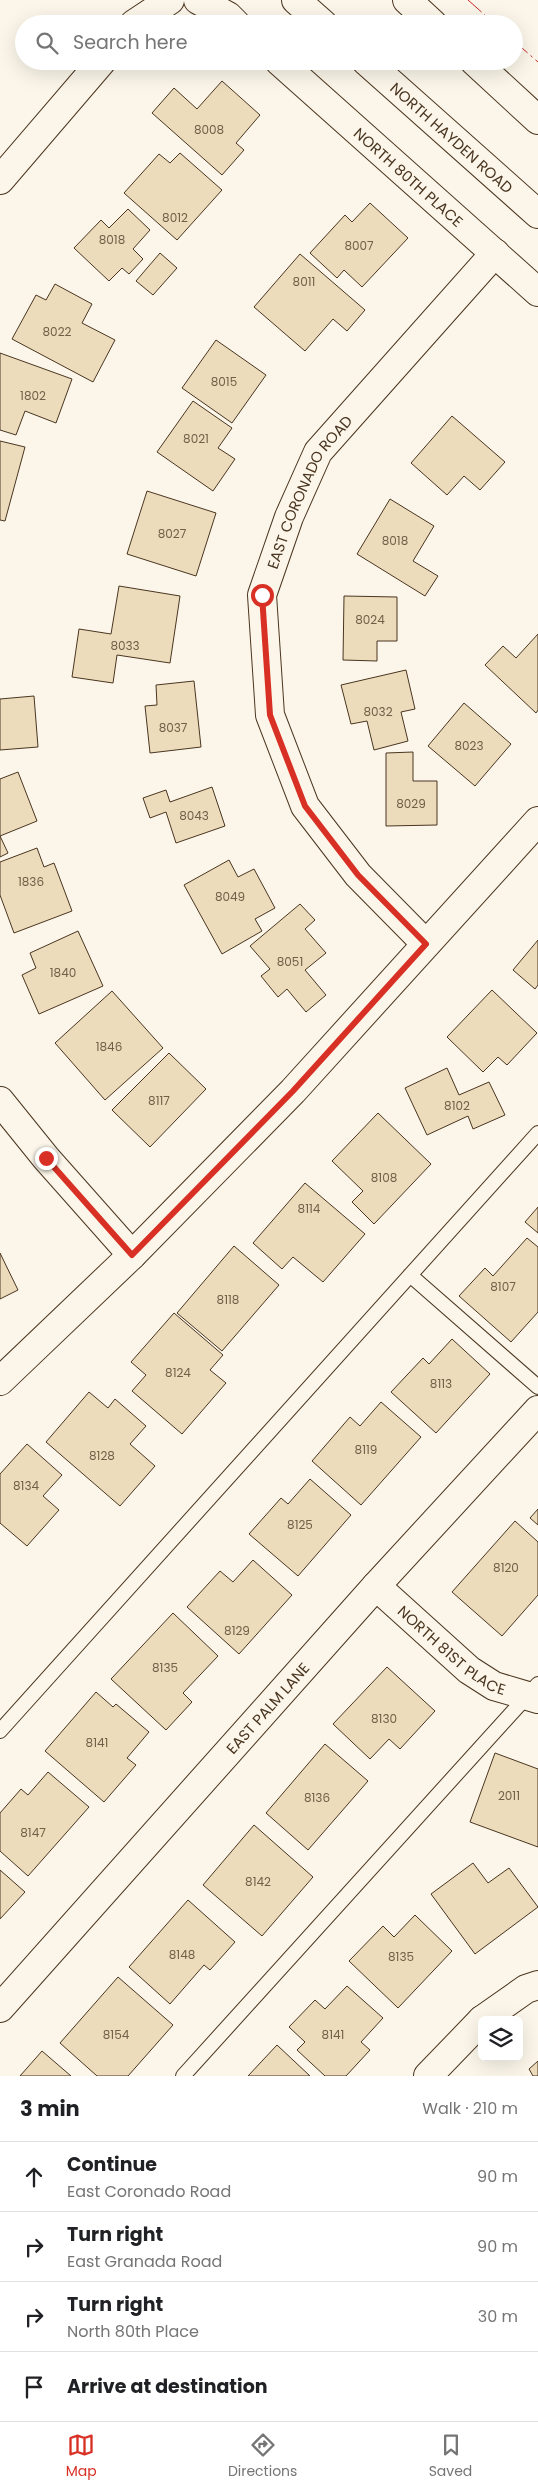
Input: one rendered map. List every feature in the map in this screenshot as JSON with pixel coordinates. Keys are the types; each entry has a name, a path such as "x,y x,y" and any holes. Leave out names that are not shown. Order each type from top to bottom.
{"street":[{"path":"148,15 170,0"},
{"path":"198,0 226,15"},
{"path":"296,0 313,15"},
{"path":"407,0 423,15"},
{"path":"0,180 94,70"},
{"name":"NORTH 80TH PLACE","path":"289,70 538,292"},
{"name":"NORTH HAYDEN ROAD","path":"376,70 536,210"},
{"path":"484,70 538,120"},
{"name":"EAST CORONADO ROAD","path":"426,944 358,875 305,806 270,715 262,595 289,517 318,452 495,253"},
{"path":"0,1381 132,1255 293,1091 538,821"},
{"path":"0,1101 46,1158 132,1255"},
{"name":"EAST PALM LANE","path":"0,2008 376,1586 538,1410"},
{"name":"NORTH 81ST PLACE","path":"376,1586 469,1670 494,1686 535,1693"},
{"path":"488,2016 526,1989 538,1984"},
{"path":"428,2076 478,2024"}],"lane":[{"path":"0,1731 538,1133"},
{"path":"410,1275 538,1387"},
{"path":"183,2076 535,1693"}],"building":[{"path":"222,81 260,115 236,143 244,150 222,175 152,113 174,88 197,109"},
{"path":"180,153 222,190 177,240 124,193 159,154 170,163"},
{"path":"370,203 408,238 362,287 344,270 337,278 310,253 345,215 352,222"},
{"path":"128,209 150,230 133,249 143,259 129,274 122,268 109,281 74,248 101,220 109,228"},
{"path":"160,253 177,268 153,295 136,281"},
{"path":"300,254 365,310 347,331 333,319 305,351 254,307"},
{"path":"55,284 92,304 82,323 115,340 93,382 12,339 36,295 46,300"},
{"path":"216,340 266,375 232,423 182,388"},
{"path":"0,353 72,379 56,423 25,411 16,435 0,430"},
{"path":"193,401 232,428 218,448 235,459 213,491 157,452"},
{"path":"452,416 505,462 480,490 464,476 447,495 411,463"},
{"path":"0,441 25,447 5,521 0,520"},
{"path":"147,491 216,513 196,576 127,554"},
{"path":"390,499 434,526 413,561 438,576 425,596 357,554"},
{"path":"119,586 180,596 170,663 117,655 113,683 72,677 79,629 111,634"},
{"path":"344,596 397,597 397,641 377,641 377,661 343,660"},
{"path":"538,634 538,710 536,713 485,665 503,646 516,658"},
{"path":"406,670 415,709 401,712 408,741 374,750 367,721 351,724 341,685"},
{"path":"194,681 201,747 150,753 145,706 157,705 156,685"},
{"path":"34,696 38,747 0,750 0,699"},
{"path":"464,703 511,744 475,786 428,746"},
{"path":"413,752 413,781 437,781 437,825 386,826 386,753"},
{"path":"18,772 37,821 0,836 0,779"},
{"path":"212,787 225,826 176,843 166,812 150,818 143,798 166,790 170,802"},
{"path":"0,836 8,853 0,857"},
{"path":"37,848 44,867 54,863 72,911 14,933 0,895 0,862"},
{"path":"229,860 238,877 254,869 275,908 255,919 262,931 222,954 184,885"},
{"path":"300,904 315,920 305,929 326,953 305,970 326,995 306,1012 287,989 278,997 261,976 270,969 250,946"},
{"path":"78,931 103,986 39,1014 22,975 36,968 30,953"},
{"path":"538,940 538,985 535,989 513,970"},
{"path":"492,990 537,1033 507,1065 498,1057 483,1072 447,1037"},
{"path":"112,991 163,1048 105,1100 55,1043"},
{"path":"169,1053 206,1089 150,1147 112,1110"},
{"path":"447,1068 459,1095 489,1082 505,1115 473,1129 468,1116 427,1135 405,1088"},
{"path":"378,1113 431,1164 374,1224 352,1202 363,1191 332,1161"},
{"path":"305,1183 365,1234 323,1282 293,1257 282,1269 253,1243"},
{"path":"538,1207 538,1233 525,1222"},
{"path":"527,1238 538,1247 538,1312 511,1342 459,1296 485,1268 493,1276"},
{"path":"234,1246 279,1285 222,1351 177,1313"},
{"path":"0,1253 18,1290 0,1299"},
{"path":"174,1313 223,1355 210,1370 226,1383 182,1434 132,1391 146,1375 131,1362"},
{"path":"452,1339 490,1374 436,1433 391,1392 423,1358 429,1364"},
{"path":"89,1392 108,1408 115,1399 146,1426 130,1444 155,1466 120,1506 46,1442"},
{"path":"381,1402 421,1437 361,1505 312,1461 350,1417 360,1426"},
{"path":"27,1444 62,1475 43,1496 59,1510 27,1546 0,1523 0,1474"},
{"path":"310,1479 351,1515 298,1576 249,1534 281,1498 288,1504"},
{"path":"538,1509 538,1525 530,1518"},
{"path":"515,1521 538,1542 538,1595 502,1636 452,1592"},
{"path":"253,1560 292,1595 239,1654 187,1607 220,1571 233,1582"},
{"path":"173,1613 218,1656 183,1693 192,1702 166,1730 111,1679"},
{"path":"387,1667 435,1711 400,1749 389,1739 370,1759 333,1724"},
{"path":"96,1692 113,1707 116,1704 149,1732 127,1758 136,1765 104,1802 45,1751"},
{"path":"325,1744 368,1781 308,1850 266,1813"},
{"path":"495,1753 538,1769 538,1847 470,1822"},
{"path":"48,1772 89,1807 28,1876 0,1851 0,1813 21,1789 28,1795"},
{"path":"254,1825 313,1877 262,1936 203,1885"},
{"path":"473,1863 488,1883 509,1868 538,1907 475,1954 431,1894"},
{"path":"0,1870 25,1892 0,1919"},
{"path":"188,1900 235,1942 210,1970 204,1965 170,2004 129,1967"},
{"path":"415,1915 452,1951 398,2008 349,1961 383,1926 394,1937"},
{"path":"118,1977 173,2025 128,2076 97,2076 60,2043"},
{"path":"347,1986 383,2018 361,2042 370,2050 346,2076 325,2076 297,2050 305,2042 289,2027 315,2000 325,2009"},
{"path":"277,2045 310,2076 248,2076"},
{"path":"42,2051 71,2076 20,2076"},
{"path":"538,2061 538,2076 533,2076 529,2069"}],"power":[{"path":"468,0 485,15"},
{"path":"523,49 538,62"}],"route":[{"path":"46,1158 132,1255 293,1091 426,944 358,875 305,806 270,715 262,595"}]}
